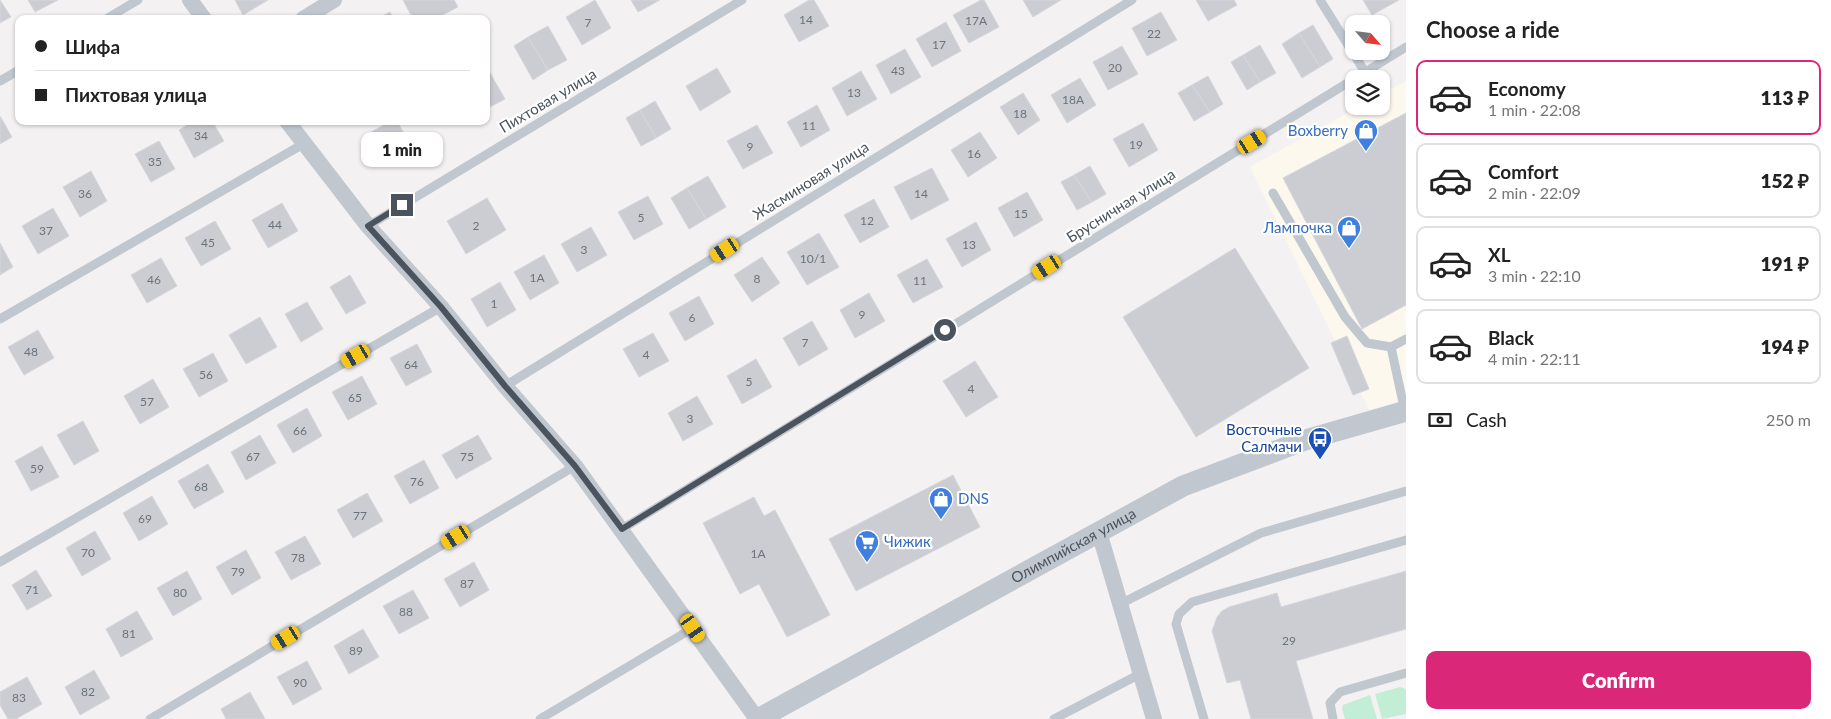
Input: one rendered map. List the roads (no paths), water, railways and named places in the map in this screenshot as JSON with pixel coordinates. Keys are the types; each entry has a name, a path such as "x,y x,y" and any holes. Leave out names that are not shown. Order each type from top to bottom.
{"street":[{"path":"190,0 201,15"},
{"path":"310,15 334,0"},
{"path":"290,125 368,226 441,307 505,386 575,466 757,719"},
{"name":"Олимпийская улица","path":"757,719 1183,486 1305,440 1405,412"},
{"path":"1099,532 1154,719"}],"lane":[{"path":"113,15 138,0"},
{"name":"Пихтовая улица","path":"368,226 742,0"},
{"name":"Жасминовая улица","path":"505,386 1132,0"},
{"path":"1320,0 1364,70"},
{"name":"Брусничная улица","path":"1368,70 1406,47"},
{"path":"0,81 15,72"},
{"name":"Брусничная улица","path":"622,529 1345,84"},
{"path":"0,319 305,143"},
{"path":"1273,193 1345,317 1366,344 1391,346 1406,339"},
{"path":"0,562 441,307"},
{"path":"1391,346 1405,412"},
{"path":"150,719 575,466"},
{"path":"1120,604 1261,534 1406,492"},
{"path":"1204,719 1176,624 1184,608 1192,602 1406,540"},
{"path":"540,719 693,628"},
{"path":"1332,719 1330,703 1340,692 1406,673"},
{"path":"1054,719 1140,674"}],"place":[{"name":"Boxberry","path":"1366,152"},
{"name":"Лампочка","path":"1349,249"},
{"name":"Восточные Салмачи","path":"1320,460"},
{"name":"DNS","path":"941,520"},
{"name":"Чижик","path":"867,563"}]}
